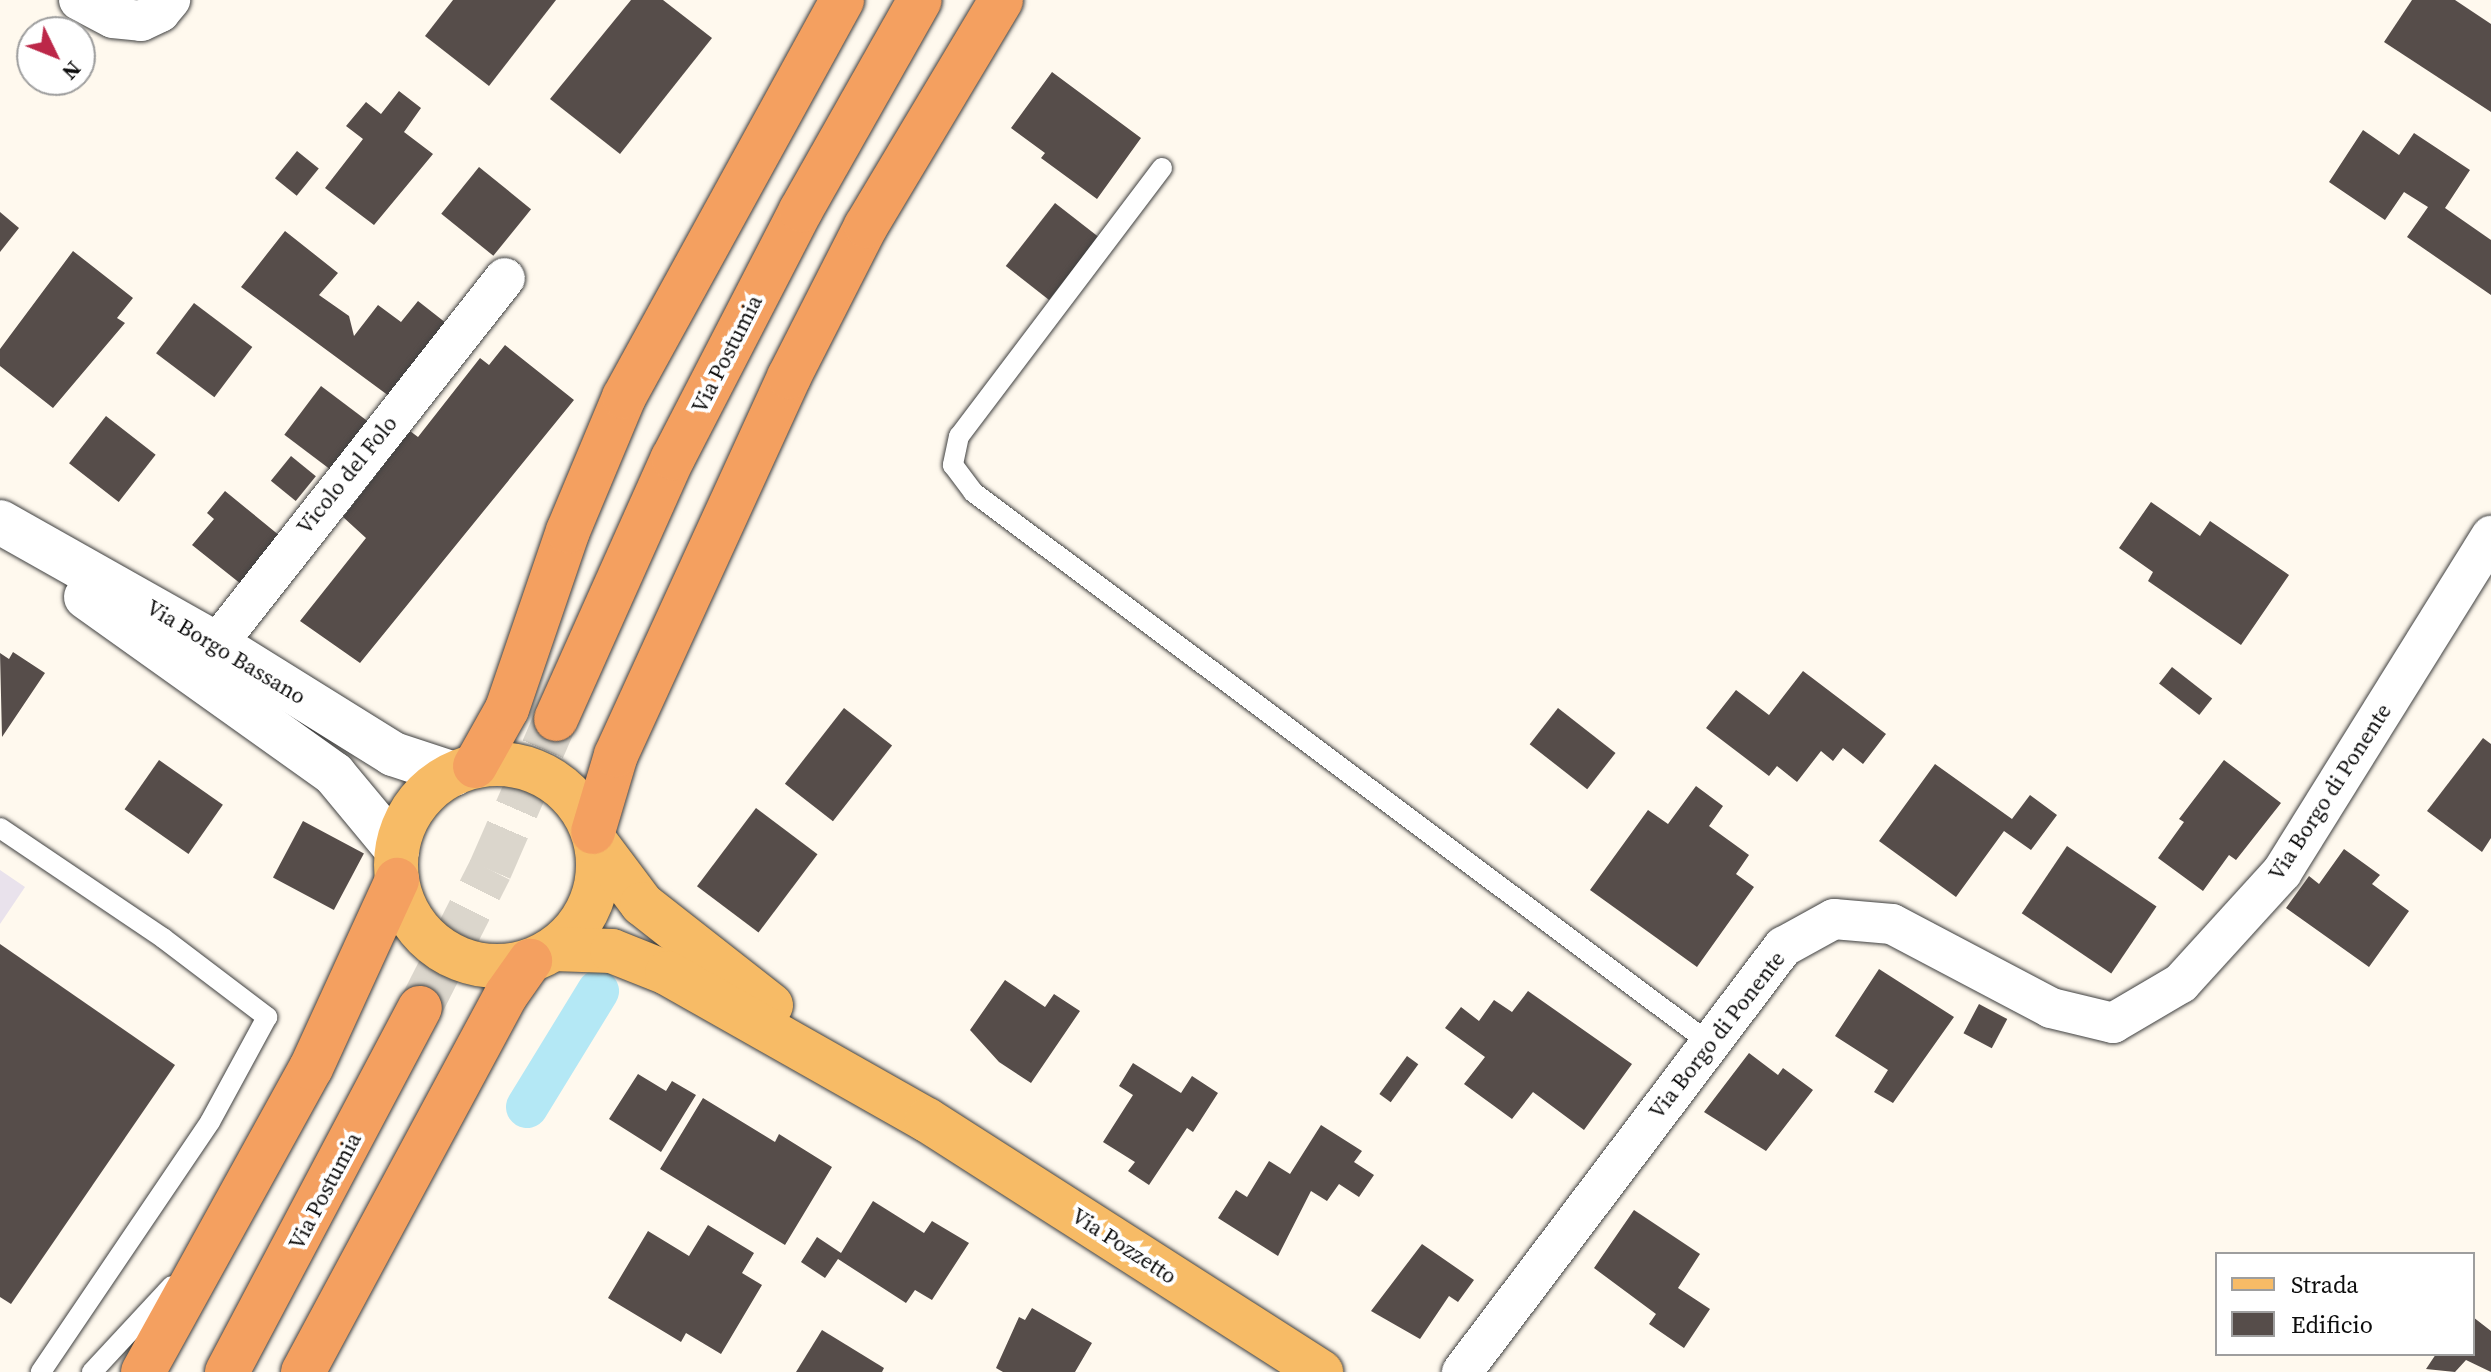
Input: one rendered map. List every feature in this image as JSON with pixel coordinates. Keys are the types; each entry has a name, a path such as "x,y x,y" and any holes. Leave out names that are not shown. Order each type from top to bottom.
{"highway":[{"path":"464,770 507,709 568,531 624,397 842,0"},
{"name":"Via Postumia","path":"556,719 673,458 801,210 920,0"},
{"path":"595,838 616,755 789,377 866,226 1001,0"},
{"path":"143,1372 232,1216 311,1068 397,865"},
{"path":"303,1372 506,995 542,955"},
{"name":"Via Postumia","path":"227,1372 420,1008"}],"main road":[{"name":"Via Borgo Bassano","path":"464,770 505,763 546,777 580,805 595,838"},
{"path":"397,865 406,821 423,795 464,770"},
{"path":"542,955 572,933 591,903 599,869 595,838"},
{"name":"Via Pozzetto","path":"595,838 623,881 665,924 927,1120"},
{"name":"Via Borgo Bassano","path":"397,865 405,909 421,933 444,952 501,967 542,955"},
{"name":"Via Pozzetto","path":"542,955 612,951 642,961 927,1120 1321,1372"}],"street":[{"path":"79,0 113,18 141,21 160,12 170,0"},
{"name":"Vicolo del Folo","path":"204,659 505,278"},
{"name":"Via Borgo Bassano","path":"0,522 204,659 334,774 397,865"},
{"name":"Via Borgo Bassano","path":"0,534 204,659 393,754 464,770"},
{"name":"Via Borgo di Ponente","path":"1462,1372 1708,1042 1783,947 1834,919 1892,924 2051,1008 2113,1023 2181,983 2282,872 2491,536"}],"lane":[{"path":"1162,168 959,436 953,465 973,492 1708,1042"},
{"path":"0,828 163,938 267,1017 210,1122 41,1372"},
{"path":"92,1372 232,1216"}],"shaded area":[{"path":"0,870 25,887 0,924"}],"building":[{"path":"453,0 556,0 489,86 425,36"},
{"path":"631,0 663,0 712,38 620,154 550,99"},
{"path":"2412,0 2455,0 2491,24 2491,112 2384,42"},
{"path":"1052,72 1141,138 1097,199 1041,158 1045,153 1011,128"},
{"path":"399,91 421,108 404,132 433,154 374,225 325,188 363,139 346,126 366,102 381,114"},
{"path":"2363,130 2399,155 2414,133 2470,170 2445,208 2491,240 2491,295 2407,237 2428,207 2404,192 2385,220 2329,182"},
{"path":"297,151 319,169 297,196 275,178"},
{"path":"479,167 531,209 493,256 441,214"},
{"path":"1055,203 1098,237 1049,300 1006,266"},
{"path":"0,212 19,228 0,252"},
{"path":"285,231 338,273 319,295 349,316 354,336 378,305 401,322 418,301 446,323 389,396 241,287"},
{"path":"73,251 133,298 117,318 125,323 53,408 0,366 0,349"},
{"path":"194,303 252,347 214,397 156,353"},
{"path":"505,345 574,400 360,663 300,621 366,538 343,517 410,431 418,437 480,358 489,365"},
{"path":"321,386 370,423 333,471 284,435"},
{"path":"106,416 156,455 119,502 69,463"},
{"path":"291,456 316,476 296,501 271,481"},
{"path":"225,491 280,536 241,584 192,545 214,519 207,513"},
{"path":"2151,502 2200,536 2210,521 2289,575 2241,645 2148,581 2153,572 2119,548"},
{"path":"13,652 45,673 2,737 0,653 9,659"},
{"path":"2172,667 2212,698 2199,715 2159,684"},
{"path":"1803,671 1886,734 1863,764 1843,748 1833,761 1821,751 1797,782 1777,766 1769,776 1706,728 1736,690 1769,715"},
{"path":"844,708 892,746 833,821 785,784"},
{"path":"1558,708 1616,753 1587,789 1530,744"},
{"path":"2483,738 2491,744 2491,838 2482,852 2427,811"},
{"path":"159,760 223,805 188,854 125,809"},
{"path":"2224,760 2281,803 2236,860 2229,855 2203,891 2158,858 2184,822 2179,819"},
{"path":"1935,764 2012,819 2030,795 2057,815 2031,850 2004,831 1956,897 1879,841"},
{"path":"1696,786 1723,806 1709,826 1749,855 1736,874 1754,887 1697,967 1590,890 1648,810 1668,824"},
{"path":"756,808 817,854 759,933 697,886"},
{"path":"303,821 364,853 334,910 273,878"},
{"path":"2067,846 2157,906 2111,974 2022,913"},
{"path":"2344,849 2380,875 2372,884 2409,911 2369,967 2286,908 2309,876 2319,884"},
{"path":"0,944 175,1065 11,1304 0,1297"},
{"path":"1879,969 1954,1017 1893,1103 1874,1092 1888,1070 1835,1036"},
{"path":"1005,980 1045,1007 1054,994 1080,1011 1031,1083 999,1062 970,1030"},
{"path":"1528,991 1632,1064 1584,1130 1533,1092 1512,1119 1464,1084 1485,1057 1445,1028 1461,1007 1479,1021 1494,1000 1512,1012"},
{"path":"1979,1004 2007,1019 1992,1048 1964,1033"},
{"path":"1749,1053 1778,1075 1783,1068 1813,1090 1766,1151 1704,1112"},
{"path":"1407,1056 1418,1064 1391,1102 1379,1094"},
{"path":"1133,1063 1181,1093 1192,1076 1218,1093 1193,1132 1187,1128 1149,1185 1128,1171 1135,1162 1103,1142 1133,1095 1119,1086"},
{"path":"638,1074 666,1091 672,1081 696,1095 661,1152 609,1119"},
{"path":"703,1098 775,1142 779,1134 832,1167 785,1245 660,1169"},
{"path":"1321,1125 1362,1151 1354,1162 1374,1175 1359,1197 1339,1184 1327,1201 1311,1191 1278,1256 1218,1218 1236,1190 1247,1197 1269,1161 1290,1174"},
{"path":"873,1201 924,1233 932,1221 969,1243 932,1300 915,1290 906,1303 838,1259 825,1278 801,1262 817,1237 841,1253"},
{"path":"1634,1210 1700,1254 1678,1288 1710,1309 1684,1348 1649,1324 1656,1314 1594,1268"},
{"path":"708,1225 754,1253 742,1273 762,1285 721,1354 686,1333 681,1342 608,1298 648,1231 689,1256"},
{"path":"1422,1244 1474,1280 1458,1302 1449,1296 1420,1339 1371,1311"},
{"path":"1032,1308 1092,1343 1075,1372 1003,1372 996,1368 1019,1317 1025,1320"},
{"path":"2475,1319 2491,1331 2491,1372 2466,1360 2455,1372 2426,1369 2435,1356 2475,1356"},
{"path":"822,1330 884,1368 882,1372 796,1372"}],"waterway":[{"path":"527,1107 598,991"}],"tunnel":[{"path":"420,1008 490,870 556,719"}]}
